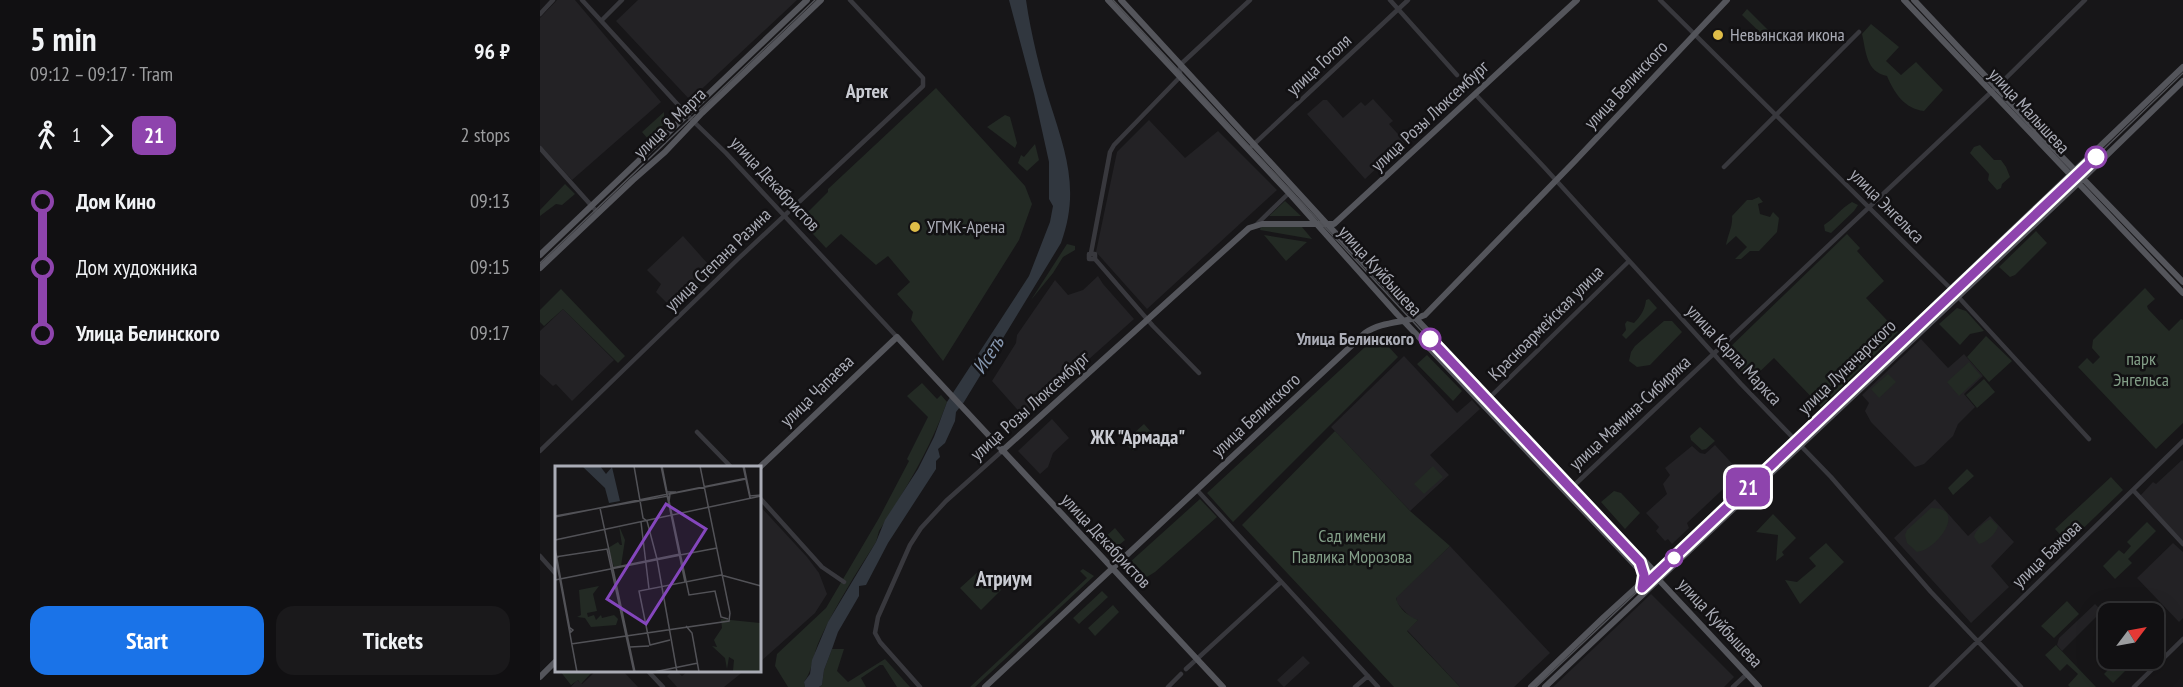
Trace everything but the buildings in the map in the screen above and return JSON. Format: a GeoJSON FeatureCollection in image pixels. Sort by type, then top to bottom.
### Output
{"type":"FeatureCollection","features":[{"type":"Feature","properties":{"kind":"main road","name":"улица 8 Марта"},"geometry":{"type":"LineString","coordinates":[[540,255],[807,0]]}},
{"type":"Feature","properties":{"kind":"main road","name":"улица 8 Марта"},"geometry":{"type":"LineString","coordinates":[[540,268],[665,152],[821,0]]}},
{"type":"Feature","properties":{"kind":"main road","name":"улица Куйбышева"},"geometry":{"type":"LineString","coordinates":[[1108,0],[1331,239],[1404,322],[1647,579],[1659,580]]}},
{"type":"Feature","properties":{"kind":"main road","name":"улица Куйбышева"},"geometry":{"type":"LineString","coordinates":[[1120,0],[1655,572],[1659,580],[1759,687]]}},
{"type":"Feature","properties":{"kind":"main road","name":"улица Розы Люксембург"},"geometry":{"type":"LineString","coordinates":[[1331,226],[1577,0]]}},
{"type":"Feature","properties":{"kind":"main road","name":"улица Белинского"},"geometry":{"type":"LineString","coordinates":[[985,687],[1365,333],[1377,326],[1404,322],[1425,315],[1727,0]]}},
{"type":"Feature","properties":{"kind":"main road","name":"улица Малышева"},"geometry":{"type":"LineString","coordinates":[[1904,0],[1994,90],[2183,293]]}},
{"type":"Feature","properties":{"kind":"main road","name":"улица Малышева"},"geometry":{"type":"LineString","coordinates":[[1914,0],[1994,90]]}},
{"type":"Feature","properties":{"kind":"main road","name":"улица Луначарского"},"geometry":{"type":"LineString","coordinates":[[1531,687],[1655,572],[2183,67]]}},
{"type":"Feature","properties":{"kind":"main road","name":"улица Луначарского"},"geometry":{"type":"LineString","coordinates":[[1545,687],[2183,81]]}},
{"type":"Feature","properties":{"kind":"main road","name":"улица Малышева"},"geometry":{"type":"LineString","coordinates":[[2080,181],[2183,282]]}},
{"type":"Feature","properties":{"kind":"main road"},"geometry":{"type":"LineString","coordinates":[[1255,226],[1284,223],[1331,226],[1331,239]]}},
{"type":"Feature","properties":{"kind":"main road","name":"улица Розы Люксембург"},"geometry":{"type":"LineString","coordinates":[[1002,451],[1249,228],[1255,226]]}},
{"type":"Feature","properties":{"kind":"main road","name":"улица Декабристов"},"geometry":{"type":"LineString","coordinates":[[897,337],[1223,687]]}},
{"type":"Feature","properties":{"kind":"main road","name":"улица Чапаева"},"geometry":{"type":"LineString","coordinates":[[760,467],[897,337]]}},
{"type":"Feature","properties":{"kind":"main road"},"geometry":{"type":"LineString","coordinates":[[540,677],[555,662]]}},
{"type":"Feature","properties":{"kind":"street"},"geometry":{"type":"LineString","coordinates":[[540,14],[553,0]]}},
{"type":"Feature","properties":{"kind":"street","name":"улица Декабристов"},"geometry":{"type":"LineString","coordinates":[[582,0],[694,123],[726,153],[897,337]]}},
{"type":"Feature","properties":{"kind":"street"},"geometry":{"type":"LineString","coordinates":[[602,20],[622,0]]}},
{"type":"Feature","properties":{"kind":"street","name":"улица Степана Разина"},"geometry":{"type":"LineString","coordinates":[[540,451],[784,215],[923,86],[923,78],[850,0]]}},
{"type":"Feature","properties":{"kind":"street"},"geometry":{"type":"LineString","coordinates":[[1199,373],[1148,320],[1095,259],[1095,254],[1091,253],[1110,152],[1114,145],[1180,77],[1180,64],[1250,0]]}},
{"type":"Feature","properties":{"kind":"street"},"geometry":{"type":"LineString","coordinates":[[1390,0],[1458,75]]}},
{"type":"Feature","properties":{"kind":"street","name":"улица Гоголя"},"geometry":{"type":"LineString","coordinates":[[1248,150],[1408,0]]}},
{"type":"Feature","properties":{"kind":"street","name":"улица Энгельса"},"geometry":{"type":"LineString","coordinates":[[1660,0],[1951,289],[2089,439]]}},
{"type":"Feature","properties":{"kind":"street","name":"улица Мамина-Сибиряка"},"geometry":{"type":"LineString","coordinates":[[1566,492],[1994,90],[2085,0]]}},
{"type":"Feature","properties":{"kind":"street"},"geometry":{"type":"LineString","coordinates":[[1724,167],[1859,32]]}},
{"type":"Feature","properties":{"kind":"street","name":"улица Карла Маркса"},"geometry":{"type":"LineString","coordinates":[[1475,94],[1713,354],[1800,445],[1977,642],[2021,687]]}},
{"type":"Feature","properties":{"kind":"street"},"geometry":{"type":"LineString","coordinates":[[540,147],[598,213]]}},
{"type":"Feature","properties":{"kind":"street","name":"улица Розы Люксембург"},"geometry":{"type":"LineString","coordinates":[[1255,226],[1289,194]]}},
{"type":"Feature","properties":{"kind":"street","name":"Красноармейская улица"},"geometry":{"type":"LineString","coordinates":[[1483,404],[1629,261]]}},
{"type":"Feature","properties":{"kind":"street"},"geometry":{"type":"LineString","coordinates":[[697,432],[730,466]]}},
{"type":"Feature","properties":{"kind":"street","name":"улица Бажова"},"geometry":{"type":"LineString","coordinates":[[1931,687],[2183,441]]}},
{"type":"Feature","properties":{"kind":"street","name":"улица Розы Люксембург"},"geometry":{"type":"LineString","coordinates":[[920,687],[880,642],[875,633],[875,625],[910,545],[921,528],[946,501],[1002,451]]}},
{"type":"Feature","properties":{"kind":"street"},"geometry":{"type":"LineString","coordinates":[[1197,490],[1378,687]]}},
{"type":"Feature","properties":{"kind":"street"},"geometry":{"type":"LineString","coordinates":[[2133,490],[2183,544]]}},
{"type":"Feature","properties":{"kind":"street"},"geometry":{"type":"LineString","coordinates":[[760,498],[822,567],[844,582]]}},
{"type":"Feature","properties":{"kind":"street"},"geometry":{"type":"LineString","coordinates":[[540,556],[555,573]]}},
{"type":"Feature","properties":{"kind":"street"},"geometry":{"type":"LineString","coordinates":[[1186,669],[1281,582]]}},
{"type":"Feature","properties":{"kind":"street"},"geometry":{"type":"LineString","coordinates":[[2134,687],[2183,639]]}},
{"type":"Feature","properties":{"kind":"street"},"geometry":{"type":"LineString","coordinates":[[649,672],[663,687]]}},
{"type":"Feature","properties":{"kind":"street"},"geometry":{"type":"LineString","coordinates":[[1168,687],[1181,674]]}},
{"type":"Feature","properties":{"kind":"street"},"geometry":{"type":"LineString","coordinates":[[1733,687],[1747,674]]}},
{"type":"Feature","properties":{"kind":"street"},"geometry":{"type":"LineString","coordinates":[[1355,687],[1368,676]]}},
{"type":"Feature","properties":{"kind":"shaded area"},"geometry":{"type":"Polygon","coordinates":[[[557,0],[575,0],[661,102],[572,180],[540,145],[540,18],[557,0]]]}},
{"type":"Feature","properties":{"kind":"shaded area"},"geometry":{"type":"Polygon","coordinates":[[[638,0],[797,0],[690,100],[616,21],[638,0]]]}},
{"type":"Feature","properties":{"kind":"shaded area"},"geometry":{"type":"Polygon","coordinates":[[[1373,99],[1393,121],[1389,124],[1405,142],[1365,179],[1307,114],[1323,100],[1327,100],[1343,118],[1361,102],[1365,106],[1373,99]]]}},
{"type":"Feature","properties":{"kind":"shaded area"},"geometry":{"type":"Polygon","coordinates":[[[1149,120],[1185,158],[1218,131],[1277,190],[1147,309],[1096,252],[1117,152],[1149,120]]]}},
{"type":"Feature","properties":{"kind":"shaded area"},"geometry":{"type":"Polygon","coordinates":[[[683,236],[708,264],[712,260],[718,267],[674,310],[656,292],[661,284],[647,270],[683,236]]]}},
{"type":"Feature","properties":{"kind":"shaded area"},"geometry":{"type":"Polygon","coordinates":[[[1098,276],[1134,319],[1024,417],[992,381],[1016,343],[1017,335],[1055,280],[1068,295],[1083,290],[1098,276]]]}},
{"type":"Feature","properties":{"kind":"shaded area"},"geometry":{"type":"Polygon","coordinates":[[[563,309],[614,360],[572,401],[556,384],[553,386],[540,374],[540,331],[563,309]]]}},
{"type":"Feature","properties":{"kind":"shaded area"},"geometry":{"type":"Polygon","coordinates":[[[1921,339],[1948,368],[1964,354],[1983,376],[1964,394],[1975,407],[1958,424],[1953,436],[1924,464],[1915,467],[1871,422],[1865,411],[1869,403],[1862,395],[1921,339]]]}},
{"type":"Feature","properties":{"kind":"shaded area"},"geometry":{"type":"Polygon","coordinates":[[[1404,356],[1457,413],[1472,400],[1480,409],[1430,455],[1449,475],[1410,511],[1331,427],[1404,356]]]}},
{"type":"Feature","properties":{"kind":"shaded area"},"geometry":{"type":"Polygon","coordinates":[[[1052,419],[1069,438],[1053,453],[1048,467],[1040,474],[1018,451],[1052,419]]]}},
{"type":"Feature","properties":{"kind":"shaded area"},"geometry":{"type":"Polygon","coordinates":[[[1715,445],[1739,471],[1738,475],[1687,523],[1689,528],[1672,544],[1668,539],[1665,541],[1656,531],[1659,527],[1646,513],[1667,494],[1663,484],[1670,475],[1665,468],[1692,446],[1705,454],[1715,445]]]}},
{"type":"Feature","properties":{"kind":"shaded area"},"geometry":{"type":"Polygon","coordinates":[[[2182,460],[2183,541],[2140,496],[2153,482],[2156,484],[2182,460]]]}},
{"type":"Feature","properties":{"kind":"shaded area"},"geometry":{"type":"Polygon","coordinates":[[[1935,499],[1968,536],[1990,516],[2014,542],[1991,566],[2009,587],[1971,623],[1894,538],[1935,499]]]}},
{"type":"Feature","properties":{"kind":"shaded area"},"geometry":{"type":"Polygon","coordinates":[[[760,506],[819,573],[827,594],[815,613],[760,662],[760,506]]]}},
{"type":"Feature","properties":{"kind":"shaded area"},"geometry":{"type":"Polygon","coordinates":[[[2173,543],[2183,552],[2183,618],[2179,622],[2164,606],[2164,603],[2161,603],[2137,578],[2173,543]]]}},
{"type":"Feature","properties":{"kind":"shaded area"},"geometry":{"type":"Polygon","coordinates":[[[1450,546],[1550,653],[1514,687],[1460,687],[1407,630],[1418,620],[1411,618],[1397,603],[1396,597],[1450,546]]]}},
{"type":"Feature","properties":{"kind":"shaded area"},"geometry":{"type":"Polygon","coordinates":[[[1651,594],[1734,677],[1724,687],[1553,687],[1651,594]]]}},
{"type":"Feature","properties":{"kind":"shaded area"},"geometry":{"type":"Polygon","coordinates":[[[2095,604],[2098,607],[2098,615],[2062,651],[2057,645],[2059,638],[2095,604]]]}},
{"type":"Feature","properties":{"kind":"shaded area"},"geometry":{"type":"Polygon","coordinates":[[[1303,656],[1310,663],[1284,687],[1277,680],[1303,656]]]}},
{"type":"Feature","properties":{"kind":"shaded area"},"geometry":{"type":"Polygon","coordinates":[[[595,672],[624,672],[638,687],[571,687],[577,680],[582,684],[595,672]]]}},
{"type":"Feature","properties":{"kind":"shaded area"},"geometry":{"type":"Polygon","coordinates":[[[672,672],[677,672],[682,676],[687,672],[743,672],[724,687],[677,687],[667,676],[672,672]]]}},
{"type":"Feature","properties":{"kind":"green space"},"geometry":{"type":"Polygon","coordinates":[[[1747,9],[1773,35],[1769,41],[1742,15],[1747,9]]]}},
{"type":"Feature","properties":{"kind":"green space"},"geometry":{"type":"Polygon","coordinates":[[[1871,24],[1899,47],[1886,61],[1901,75],[1916,62],[1943,90],[1924,111],[1906,104],[1897,94],[1887,76],[1880,74],[1871,65],[1862,34],[1871,24]]]}},
{"type":"Feature","properties":{"kind":"green space","name":"УГМК-Арена"},"geometry":{"type":"Polygon","coordinates":[[[936,88],[1025,186],[1032,204],[1019,240],[943,361],[911,320],[913,312],[897,294],[910,282],[888,256],[876,265],[841,234],[826,248],[800,220],[828,192],[828,189],[936,88]]]}},
{"type":"Feature","properties":{"kind":"green space"},"geometry":{"type":"Polygon","coordinates":[[[664,112],[664,124],[648,139],[642,132],[664,112]]]}},
{"type":"Feature","properties":{"kind":"green space"},"geometry":{"type":"Polygon","coordinates":[[[1005,115],[1010,117],[1017,143],[1015,148],[987,127],[1005,115]]]}},
{"type":"Feature","properties":{"kind":"green space"},"geometry":{"type":"Polygon","coordinates":[[[1035,144],[1039,160],[1027,171],[1018,163],[1021,155],[1024,157],[1035,144]]]}},
{"type":"Feature","properties":{"kind":"green space"},"geometry":{"type":"Polygon","coordinates":[[[1980,145],[1994,160],[2001,160],[2010,177],[1997,190],[1988,180],[1989,174],[1970,153],[1974,147],[1980,145]]]}},
{"type":"Feature","properties":{"kind":"green space"},"geometry":{"type":"Polygon","coordinates":[[[565,184],[575,194],[562,205],[556,204],[540,216],[540,210],[565,184]]]}},
{"type":"Feature","properties":{"kind":"green space"},"geometry":{"type":"Polygon","coordinates":[[[1759,197],[1763,202],[1758,204],[1760,214],[1770,217],[1773,212],[1779,218],[1777,232],[1759,251],[1750,251],[1741,259],[1735,259],[1747,247],[1736,236],[1726,245],[1732,216],[1747,200],[1759,197]]]}},
{"type":"Feature","properties":{"kind":"green space"},"geometry":{"type":"Polygon","coordinates":[[[1285,201],[1301,216],[1269,216],[1285,201]]]}},
{"type":"Feature","properties":{"kind":"green space"},"geometry":{"type":"Polygon","coordinates":[[[1852,202],[1858,205],[1854,211],[1831,233],[1825,231],[1824,225],[1852,202]]]}},
{"type":"Feature","properties":{"kind":"green space"},"geometry":{"type":"Polygon","coordinates":[[[1261,227],[1302,227],[1312,239],[1260,230],[1261,227]]]}},
{"type":"Feature","properties":{"kind":"green space"},"geometry":{"type":"Polygon","coordinates":[[[2036,231],[2047,243],[2015,275],[2010,277],[1999,267],[2036,231]]]}},
{"type":"Feature","properties":{"kind":"green space"},"geometry":{"type":"Polygon","coordinates":[[[1847,234],[1860,248],[1857,251],[1884,281],[1866,298],[1898,332],[1821,407],[1774,358],[1753,378],[1746,370],[1742,373],[1724,353],[1847,234]]]}},
{"type":"Feature","properties":{"kind":"green space"},"geometry":{"type":"Polygon","coordinates":[[[1264,235],[1307,242],[1286,261],[1264,235]]]}},
{"type":"Feature","properties":{"kind":"green space"},"geometry":{"type":"Polygon","coordinates":[[[1067,244],[1075,246],[1075,250],[1063,257],[1031,300],[1067,244]]]}},
{"type":"Feature","properties":{"kind":"green space","name":"парк Энгельса"},"geometry":{"type":"Polygon","coordinates":[[[2145,288],[2155,299],[2147,306],[2148,309],[2169,331],[2181,319],[2183,320],[2183,423],[2156,449],[2078,367],[2087,358],[2093,364],[2100,357],[2092,348],[2093,340],[2145,288]]]}},
{"type":"Feature","properties":{"kind":"green space"},"geometry":{"type":"Polygon","coordinates":[[[561,289],[625,356],[618,363],[563,309],[544,326],[540,322],[540,310],[561,289]]]}},
{"type":"Feature","properties":{"kind":"green space"},"geometry":{"type":"Polygon","coordinates":[[[1649,299],[1657,308],[1626,339],[1622,335],[1626,330],[1625,324],[1627,321],[1634,323],[1639,318],[1646,300],[1649,299]]]}},
{"type":"Feature","properties":{"kind":"green space"},"geometry":{"type":"Polygon","coordinates":[[[1957,308],[1966,311],[1984,331],[1970,334],[1960,345],[1939,324],[1957,308]]]}},
{"type":"Feature","properties":{"kind":"green space"},"geometry":{"type":"Polygon","coordinates":[[[1664,321],[1672,321],[1682,332],[1650,365],[1637,367],[1629,361],[1631,352],[1664,321]]]}},
{"type":"Feature","properties":{"kind":"green space"},"geometry":{"type":"Polygon","coordinates":[[[1378,335],[1398,357],[1233,522],[1207,493],[1378,335]]]}},
{"type":"Feature","properties":{"kind":"green space"},"geometry":{"type":"Polygon","coordinates":[[[1986,336],[2012,361],[1989,382],[1967,357],[1986,336]]]}},
{"type":"Feature","properties":{"kind":"green space"},"geometry":{"type":"Polygon","coordinates":[[[1427,355],[1462,391],[1453,401],[1417,364],[1427,355]]]}},
{"type":"Feature","properties":{"kind":"green space"},"geometry":{"type":"Polygon","coordinates":[[[1969,362],[1981,376],[1959,396],[1947,382],[1969,362]]]}},
{"type":"Feature","properties":{"kind":"green space"},"geometry":{"type":"Polygon","coordinates":[[[1888,374],[1896,382],[1879,398],[1871,389],[1888,374]]]}},
{"type":"Feature","properties":{"kind":"green space"},"geometry":{"type":"Polygon","coordinates":[[[1984,379],[1995,392],[1977,408],[1966,395],[1984,379]]]}},
{"type":"Feature","properties":{"kind":"green space"},"geometry":{"type":"Polygon","coordinates":[[[922,383],[937,399],[941,395],[947,402],[933,436],[908,484],[879,531],[876,542],[826,626],[804,682],[805,687],[788,687],[775,666],[777,654],[826,608],[879,518],[909,461],[907,459],[928,417],[907,396],[922,383]]]}},
{"type":"Feature","properties":{"kind":"green space"},"geometry":{"type":"Polygon","coordinates":[[[1144,424],[1152,433],[1133,451],[1124,442],[1144,424]]]}},
{"type":"Feature","properties":{"kind":"green space"},"geometry":{"type":"Polygon","coordinates":[[[1700,427],[1715,441],[1702,450],[1691,440],[1690,436],[1700,427]]]}},
{"type":"Feature","properties":{"kind":"green space","name":"Сад имени Павлика Морозова"},"geometry":{"type":"Polygon","coordinates":[[[1335,431],[1410,511],[1450,546],[1396,598],[1404,612],[1418,620],[1407,631],[1460,687],[1394,687],[1242,525],[1335,431]]]}},
{"type":"Feature","properties":{"kind":"green space"},"geometry":{"type":"Polygon","coordinates":[[[1433,466],[1443,477],[1424,494],[1414,484],[1433,466]]]}},
{"type":"Feature","properties":{"kind":"green space"},"geometry":{"type":"Polygon","coordinates":[[[1967,469],[1974,476],[1953,495],[1948,488],[1967,469]]]}},
{"type":"Feature","properties":{"kind":"green space"},"geometry":{"type":"Polygon","coordinates":[[[2111,477],[2123,490],[2068,543],[2055,529],[2111,477]]]}},
{"type":"Feature","properties":{"kind":"green space"},"geometry":{"type":"Polygon","coordinates":[[[1614,491],[1621,493],[1640,513],[1625,529],[1601,502],[1614,491]]]}},
{"type":"Feature","properties":{"kind":"green space"},"geometry":{"type":"Polygon","coordinates":[[[1200,499],[1217,517],[1155,572],[1142,580],[1129,563],[1200,499]]]}},
{"type":"Feature","properties":{"kind":"green space"},"geometry":{"type":"Polygon","coordinates":[[[1931,508],[1948,514],[1948,521],[1933,545],[1917,552],[1907,543],[1905,535],[1907,530],[1931,508]]]}},
{"type":"Feature","properties":{"kind":"green space"},"geometry":{"type":"Polygon","coordinates":[[[1773,514],[1796,538],[1782,552],[1784,555],[1776,561],[1778,535],[1756,532],[1773,514]]]}},
{"type":"Feature","properties":{"kind":"green space"},"geometry":{"type":"Polygon","coordinates":[[[1991,519],[1998,526],[1997,529],[1991,537],[1979,544],[1974,537],[1975,534],[1991,519]]]}},
{"type":"Feature","properties":{"kind":"green space"},"geometry":{"type":"Polygon","coordinates":[[[2147,522],[2156,531],[2128,559],[2132,563],[2115,579],[2103,566],[2119,550],[2124,554],[2131,546],[2127,542],[2147,522]]]}},
{"type":"Feature","properties":{"kind":"green space"},"geometry":{"type":"Polygon","coordinates":[[[1115,528],[1125,540],[1113,550],[1103,539],[1115,528]]]}},
{"type":"Feature","properties":{"kind":"green space"},"geometry":{"type":"Polygon","coordinates":[[[1826,543],[1844,562],[1800,604],[1785,580],[1797,582],[1816,566],[1809,558],[1826,543]]]}},
{"type":"Feature","properties":{"kind":"green space"},"geometry":{"type":"Polygon","coordinates":[[[981,569],[1001,590],[981,610],[960,588],[981,569]]]}},
{"type":"Feature","properties":{"kind":"green space"},"geometry":{"type":"Polygon","coordinates":[[[1083,569],[1094,576],[975,687],[970,687],[1087,578],[1080,571],[1083,569]]]}},
{"type":"Feature","properties":{"kind":"green space"},"geometry":{"type":"Polygon","coordinates":[[[1102,591],[1108,597],[1079,624],[1073,618],[1102,591]]]}},
{"type":"Feature","properties":{"kind":"green space"},"geometry":{"type":"Polygon","coordinates":[[[2067,601],[2079,614],[2054,638],[2041,626],[2067,601]]]}},
{"type":"Feature","properties":{"kind":"green space"},"geometry":{"type":"Polygon","coordinates":[[[1113,605],[1119,612],[1095,636],[1088,628],[1113,605]]]}},
{"type":"Feature","properties":{"kind":"green space"},"geometry":{"type":"Polygon","coordinates":[[[2056,645],[2096,687],[2070,687],[2068,685],[2078,674],[2067,664],[2060,671],[2045,655],[2056,645]]]}},
{"type":"Feature","properties":{"kind":"green space"},"geometry":{"type":"Polygon","coordinates":[[[832,649],[844,649],[837,671],[848,682],[885,659],[910,687],[897,687],[883,665],[880,665],[861,678],[866,687],[819,687],[822,685],[824,670],[832,649]]]}},
{"type":"Feature","properties":{"kind":"green space"},"geometry":{"type":"Polygon","coordinates":[[[2109,669],[2127,669],[2113,683],[2104,674],[2109,669]]]}},
{"type":"Feature","properties":{"kind":"green space"},"geometry":{"type":"Polygon","coordinates":[[[561,672],[592,672],[581,684],[578,680],[571,685],[561,672]]]}},
{"type":"Feature","properties":{"kind":"water","name":"Исеть"},"geometry":{"type":"Polygon","coordinates":[[[1009,0],[1026,0],[1039,65],[1069,172],[1070,206],[1067,224],[1061,243],[956,412],[955,421],[945,443],[938,449],[940,457],[936,461],[936,469],[888,543],[866,585],[859,586],[859,596],[838,632],[824,670],[822,685],[805,687],[804,682],[810,674],[812,660],[828,622],[876,542],[885,520],[918,469],[934,437],[947,402],[1029,276],[1050,222],[1053,206],[1049,199],[1049,162],[1009,0]]]}},
{"type":"Feature","properties":{"kind":"tram line"},"geometry":{"type":"LineString","coordinates":[[540,263],[815,0]]}},
{"type":"Feature","properties":{"kind":"tram line"},"geometry":{"type":"LineString","coordinates":[[1113,0],[1638,563],[1650,569],[1665,568]]}},
{"type":"Feature","properties":{"kind":"tram line"},"geometry":{"type":"LineString","coordinates":[[1536,687],[1944,303],[2183,73]]}},
{"type":"Feature","properties":{"kind":"tram line","name":"21"},"geometry":{"type":"LineString","coordinates":[[1430,339],[1640,562],[1644,572],[1642,588],[2096,157]]}},
{"type":"Feature","properties":{"kind":"place","name":"Невьянская икона"},"geometry":{"type":"Point","coordinates":[1718,35]}},
{"type":"Feature","properties":{"kind":"place","name":"УГМК-Арена"},"geometry":{"type":"Point","coordinates":[915,227]}},
{"type":"Feature","properties":{"kind":"place","name":"Улица Белинского"},"geometry":{"type":"Point","coordinates":[1430,339]}},
{"type":"Feature","properties":{"kind":"district","name":"Артек"},"geometry":{"type":"Point","coordinates":[867,91]}},
{"type":"Feature","properties":{"kind":"district","name":"ЖК \"Армада\""},"geometry":{"type":"Point","coordinates":[1138,437]}},
{"type":"Feature","properties":{"kind":"district","name":"Атриум"},"geometry":{"type":"Point","coordinates":[1004,579]}}]}
